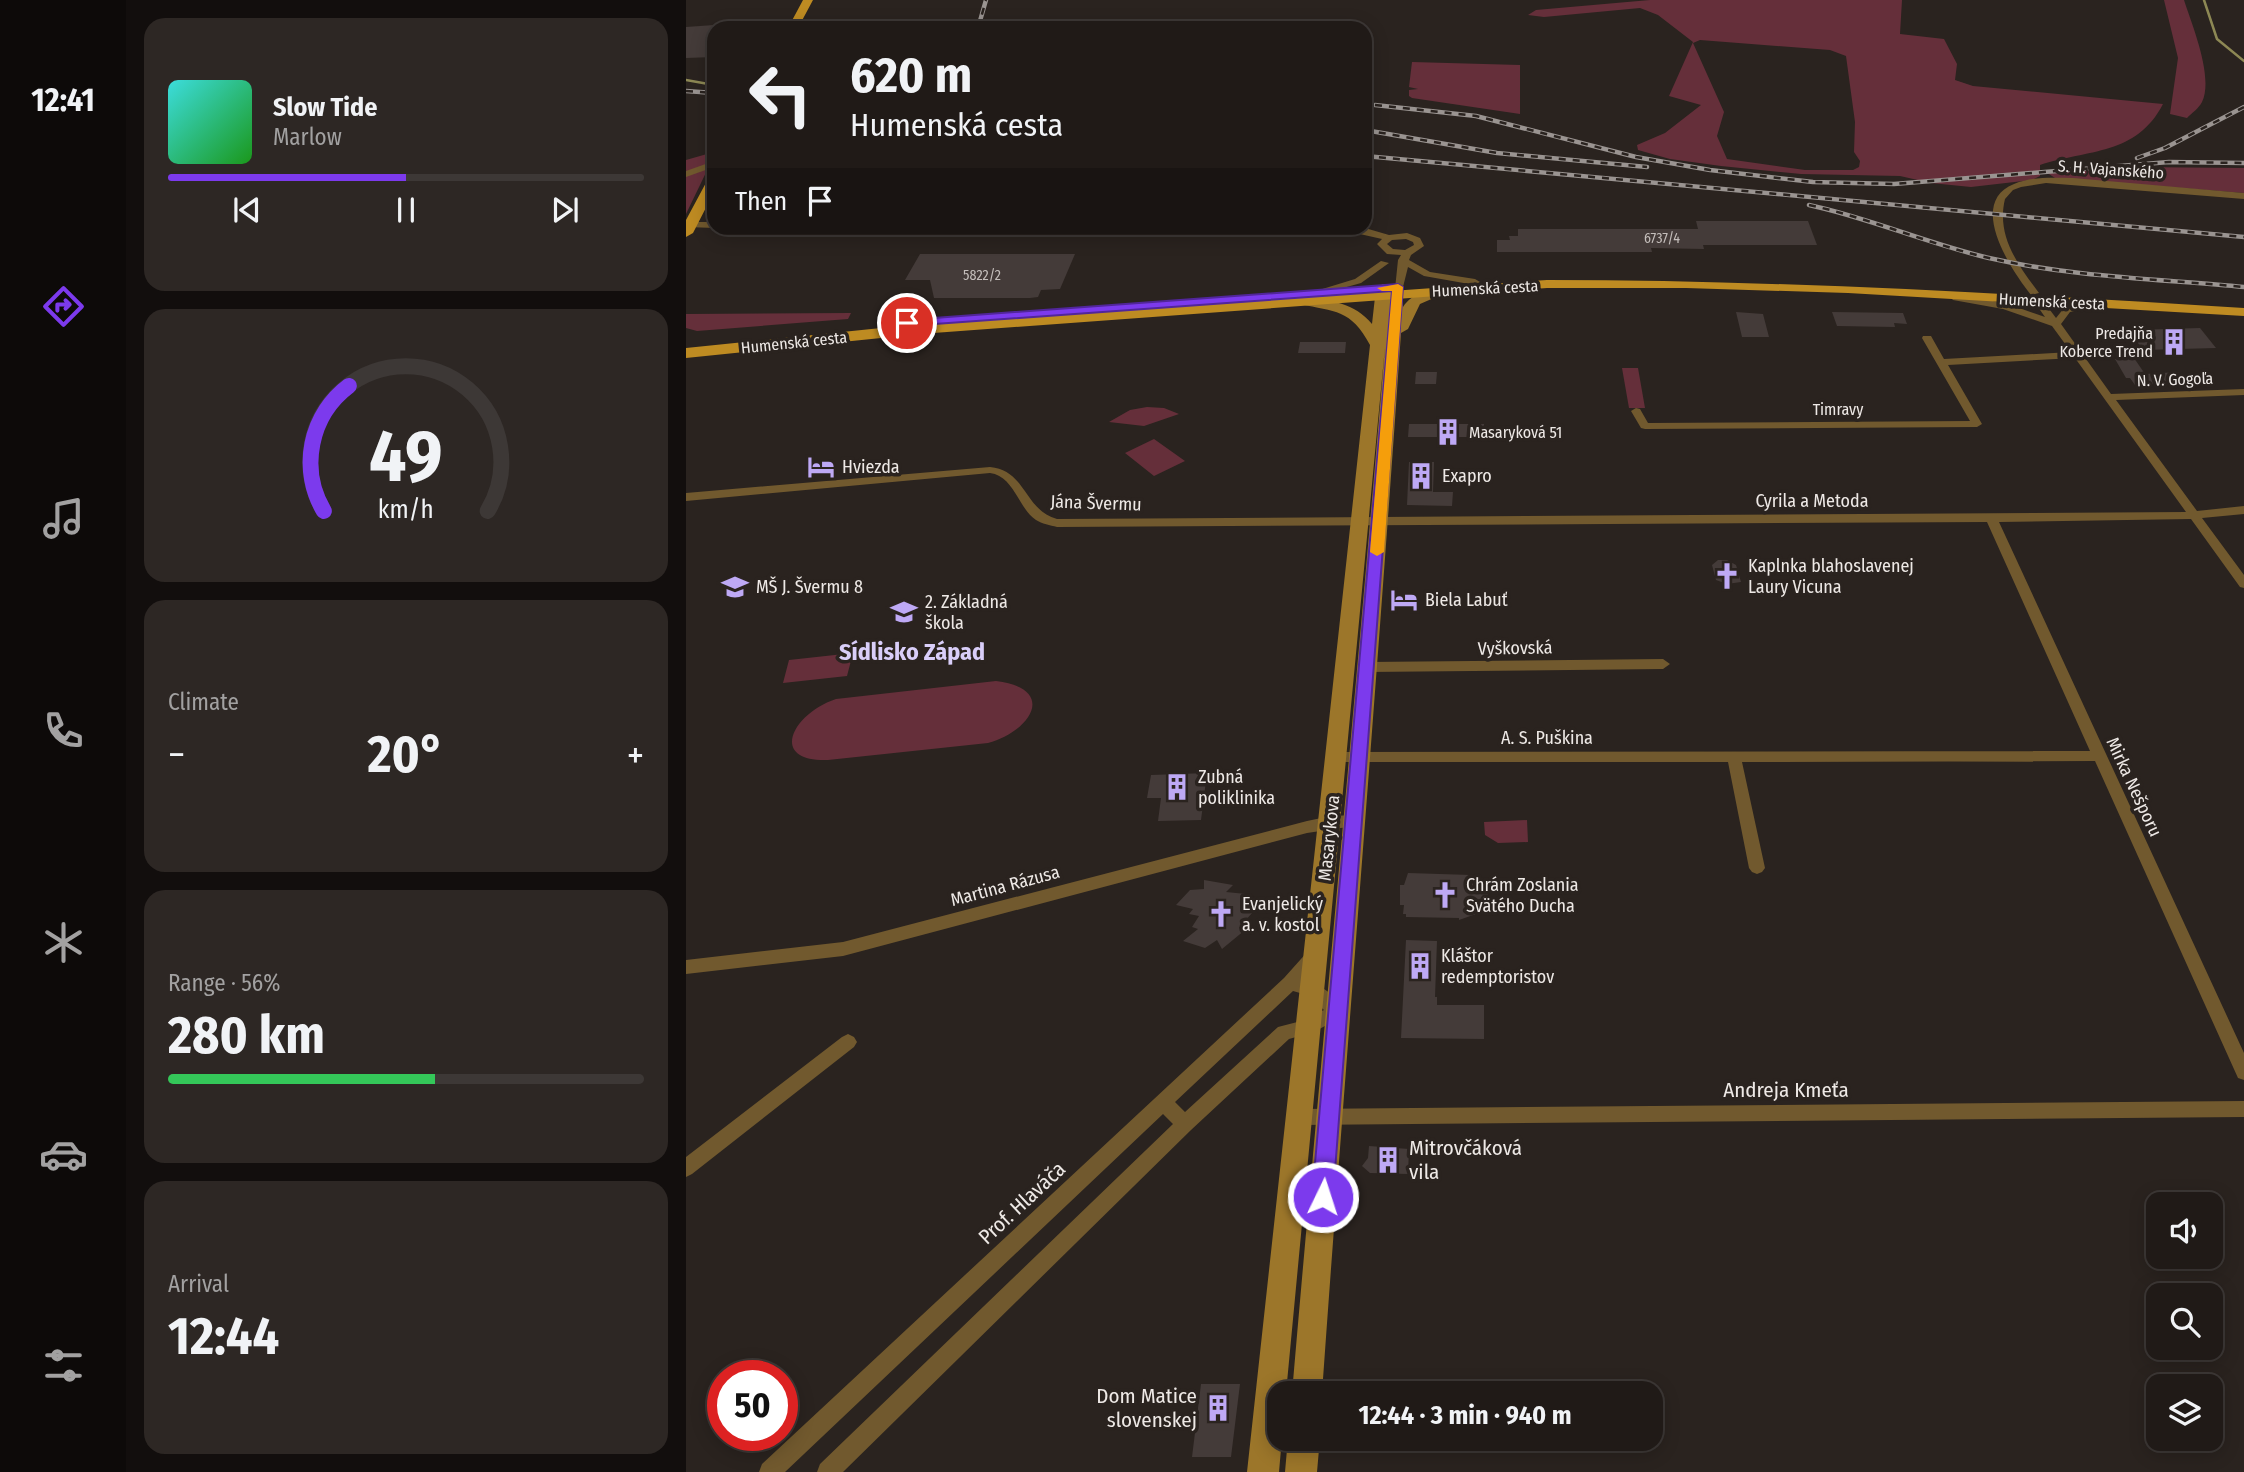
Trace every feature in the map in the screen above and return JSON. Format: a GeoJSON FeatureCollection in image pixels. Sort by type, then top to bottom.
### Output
{"type":"FeatureCollection","features":[{"type":"Feature","properties":{"kind":"main road"},"geometry":{"type":"LineString","coordinates":[[796,21],[807,0]]}},
{"type":"Feature","properties":{"kind":"main road"},"geometry":{"type":"LineString","coordinates":[[688,229],[707,193]]}},
{"type":"Feature","properties":{"kind":"main road"},"geometry":{"type":"LineString","coordinates":[[1642,276],[1653,271],[1688,270],[1717,273],[1728,278]]}},
{"type":"Feature","properties":{"kind":"main road","name":"Humenská cesta"},"geometry":{"type":"LineString","coordinates":[[686,352],[896,331],[1475,282],[1588,275],[1728,278],[2244,312]]}},
{"type":"Feature","properties":{"kind":"main road","name":"Humenská cesta"},"geometry":{"type":"LineString","coordinates":[[1390,291],[1547,284],[1686,284],[2244,305]]}},
{"type":"Feature","properties":{"kind":"main road"},"geometry":{"type":"LineString","coordinates":[[1308,298],[1354,313],[1386,344],[1409,307],[1420,298],[1445,290]]}},
{"type":"Feature","properties":{"kind":"main road","name":"Masarykova"},"geometry":{"type":"LineString","coordinates":[[1264,1472],[1308,1027],[1301,986],[1316,954],[1343,821],[1360,758],[1371,622],[1370,520],[1390,291]]}},
{"type":"Feature","properties":{"kind":"main road","name":"Humenská cesta"},"geometry":{"type":"LineString","coordinates":[[686,341],[1308,298]]}},
{"type":"Feature","properties":{"kind":"main road","name":"Masarykova"},"geometry":{"type":"LineString","coordinates":[[1308,1381],[1336,1011],[1343,821],[1337,757],[1350,622],[1370,520]]}},
{"type":"Feature","properties":{"kind":"main road"},"geometry":{"type":"LineString","coordinates":[[1301,1472],[1303,1451]]}},
{"type":"Feature","properties":{"kind":"street"},"geometry":{"type":"LineString","coordinates":[[686,164],[707,156]]}},
{"type":"Feature","properties":{"kind":"street"},"geometry":{"type":"LineString","coordinates":[[686,174],[707,166]]}},
{"type":"Feature","properties":{"kind":"street","name":"S. H. Vajanského"},"geometry":{"type":"LineString","coordinates":[[2244,196],[2046,180],[2011,189],[1999,202],[1998,234],[2011,263],[2244,584]]}},
{"type":"Feature","properties":{"kind":"street"},"geometry":{"type":"LineString","coordinates":[[688,229],[707,226]]}},
{"type":"Feature","properties":{"kind":"street"},"geometry":{"type":"LineString","coordinates":[[1372,233],[1390,238],[1403,236],[1417,240],[1418,248],[1405,257],[1390,291]]}},
{"type":"Feature","properties":{"kind":"street"},"geometry":{"type":"LineString","coordinates":[[1390,238],[1382,244],[1387,251],[1405,257],[1427,274],[1475,282]]}},
{"type":"Feature","properties":{"kind":"street"},"geometry":{"type":"LineString","coordinates":[[1387,251],[1384,263],[1390,291]]}},
{"type":"Feature","properties":{"kind":"street"},"geometry":{"type":"LineString","coordinates":[[1308,298],[1358,281],[1384,263]]}},
{"type":"Feature","properties":{"kind":"street"},"geometry":{"type":"LineString","coordinates":[[1928,294],[2005,306],[2056,324],[2067,310],[2079,306],[2114,304]]}},
{"type":"Feature","properties":{"kind":"street","name":"Timravy"},"geometry":{"type":"LineString","coordinates":[[1636,411],[1645,426],[1977,424],[1927,338]]}},
{"type":"Feature","properties":{"kind":"street"},"geometry":{"type":"LineString","coordinates":[[1941,362],[2077,355]]}},
{"type":"Feature","properties":{"kind":"street","name":"N. V. Gogoľa"},"geometry":{"type":"LineString","coordinates":[[2108,397],[2244,392]]}},
{"type":"Feature","properties":{"kind":"street","name":"Jána Švermu"},"geometry":{"type":"LineString","coordinates":[[686,497],[990,470],[1000,471],[1008,476],[1042,519],[1057,523],[1370,520]]}},
{"type":"Feature","properties":{"kind":"street","name":"Cyrila a Metoda"},"geometry":{"type":"LineString","coordinates":[[1370,520],[1991,517],[2193,514],[2244,510]]}},
{"type":"Feature","properties":{"kind":"street","name":"Mirka Nešporu"},"geometry":{"type":"LineString","coordinates":[[1991,517],[2244,1072]]}},
{"type":"Feature","properties":{"kind":"street"},"geometry":{"type":"LineString","coordinates":[[1350,622],[1371,622]]}},
{"type":"Feature","properties":{"kind":"street","name":"Vyškovská"},"geometry":{"type":"LineString","coordinates":[[1367,667],[1663,664]]}},
{"type":"Feature","properties":{"kind":"street","name":"A. S. Puškina"},"geometry":{"type":"LineString","coordinates":[[1337,757],[2099,756]]}},
{"type":"Feature","properties":{"kind":"street"},"geometry":{"type":"LineString","coordinates":[[1734,757],[1757,868]]}},
{"type":"Feature","properties":{"kind":"street","name":"Martina Rázusa"},"geometry":{"type":"LineString","coordinates":[[686,967],[843,949],[1343,821]]}},
{"type":"Feature","properties":{"kind":"street"},"geometry":{"type":"LineString","coordinates":[[828,1472],[1185,1124],[1284,1032],[1308,1027],[1336,1011],[1301,986]]}},
{"type":"Feature","properties":{"kind":"street","name":"Prof. Hlaváča"},"geometry":{"type":"LineString","coordinates":[[770,1472],[1163,1102],[1301,986]]}},
{"type":"Feature","properties":{"kind":"street"},"geometry":{"type":"LineString","coordinates":[[686,1168],[848,1042]]}},
{"type":"Feature","properties":{"kind":"street"},"geometry":{"type":"LineString","coordinates":[[1163,1102],[1185,1124]]}},
{"type":"Feature","properties":{"kind":"street","name":"Andreja Kmeťa"},"geometry":{"type":"LineString","coordinates":[[1300,1117],[2244,1109]]}},
{"type":"Feature","properties":{"kind":"shaded area"},"geometry":{"type":"Polygon","coordinates":[[[1650,0],[1902,0],[1900,34],[1944,39],[1957,64],[1955,80],[1973,86],[2163,104],[2152,121],[2125,142],[2040,165],[2040,176],[2032,180],[1971,187],[1931,183],[1900,176],[1801,174],[1670,159],[1638,150],[1637,145],[1665,133],[1701,105],[1669,96],[1693,42],[1658,15],[1640,8],[1544,17],[1528,15],[1536,10],[1650,0]],[[1700,40],[1693,43],[1724,112],[1717,136],[1727,159],[1805,170],[1853,170],[1859,167],[1860,161],[1854,152],[1855,122],[1846,56],[1830,50],[1700,40]]]}},
{"type":"Feature","properties":{"kind":"shaded area"},"geometry":{"type":"Polygon","coordinates":[[[2164,0],[2184,0],[2204,65],[2205,91],[2202,102],[2187,118],[2170,114],[2178,58],[2164,0]]]}},
{"type":"Feature","properties":{"kind":"shaded area"},"geometry":{"type":"Polygon","coordinates":[[[1412,62],[1520,65],[1520,114],[1412,98],[1409,96],[1409,90],[1418,89],[1409,87],[1412,62]]]}},
{"type":"Feature","properties":{"kind":"shaded area"},"geometry":{"type":"Polygon","coordinates":[[[707,154],[707,170],[686,214],[686,160],[707,154]]]}},
{"type":"Feature","properties":{"kind":"shaded area"},"geometry":{"type":"Polygon","coordinates":[[[2131,167],[2244,168],[2244,193],[2055,178],[2046,172],[2131,167]]]}},
{"type":"Feature","properties":{"kind":"shaded area"},"geometry":{"type":"Polygon","coordinates":[[[851,313],[848,319],[697,331],[686,328],[686,314],[851,313]]]}},
{"type":"Feature","properties":{"kind":"shaded area"},"geometry":{"type":"Polygon","coordinates":[[[1622,368],[1638,368],[1645,408],[1629,408],[1622,368]]]}},
{"type":"Feature","properties":{"kind":"shaded area"},"geometry":{"type":"Polygon","coordinates":[[[1164,408],[1179,414],[1144,426],[1109,422],[1130,410],[1164,408]]]}},
{"type":"Feature","properties":{"kind":"shaded area"},"geometry":{"type":"Polygon","coordinates":[[[1154,439],[1185,461],[1154,476],[1125,453],[1154,439]]]}},
{"type":"Feature","properties":{"kind":"shaded area"},"geometry":{"type":"Polygon","coordinates":[[[853,653],[847,676],[783,683],[789,660],[853,653]]]}},
{"type":"Feature","properties":{"kind":"shaded area"},"geometry":{"type":"Polygon","coordinates":[[[996,681],[1015,685],[1027,692],[1032,701],[1031,710],[1026,720],[1016,729],[988,743],[828,760],[809,759],[797,753],[792,745],[798,725],[821,706],[836,699],[996,681]]]}},
{"type":"Feature","properties":{"kind":"shaded area"},"geometry":{"type":"Polygon","coordinates":[[[1527,820],[1528,842],[1498,843],[1485,835],[1484,822],[1527,820]]]}},
{"type":"Feature","properties":{"kind":"building"},"geometry":{"type":"Polygon","coordinates":[[[707,26],[707,57],[686,58],[686,27],[707,26]]]}},
{"type":"Feature","properties":{"kind":"building"},"geometry":{"type":"Polygon","coordinates":[[[1696,221],[1808,221],[1817,245],[1703,245],[1704,249],[1651,248],[1652,252],[1497,252],[1497,240],[1510,240],[1509,236],[1518,236],[1518,229],[1698,229],[1696,221]]]}},
{"type":"Feature","properties":{"kind":"building"},"geometry":{"type":"Polygon","coordinates":[[[920,254],[1075,254],[1060,289],[1041,290],[1038,297],[934,298],[930,280],[905,280],[920,254]]]}},
{"type":"Feature","properties":{"kind":"building"},"geometry":{"type":"Polygon","coordinates":[[[1736,312],[1763,314],[1769,337],[1742,337],[1736,312]]]}},
{"type":"Feature","properties":{"kind":"building"},"geometry":{"type":"Polygon","coordinates":[[[1832,312],[1903,313],[1907,324],[1894,323],[1895,327],[1837,326],[1832,312]]]}},
{"type":"Feature","properties":{"kind":"building","name":"Predajňa Koberce Trend"},"geometry":{"type":"Polygon","coordinates":[[[2200,328],[2216,348],[2143,350],[2133,336],[2138,336],[2133,330],[2200,328]]]}},
{"type":"Feature","properties":{"kind":"building"},"geometry":{"type":"Polygon","coordinates":[[[1300,342],[1346,342],[1345,353],[1298,353],[1300,342]]]}},
{"type":"Feature","properties":{"kind":"building"},"geometry":{"type":"Polygon","coordinates":[[[2134,358],[2145,374],[2178,372],[2186,383],[2135,385],[2130,378],[2126,378],[2115,359],[2134,358]]]}},
{"type":"Feature","properties":{"kind":"building"},"geometry":{"type":"Polygon","coordinates":[[[1416,372],[1437,372],[1436,384],[1415,384],[1416,372]]]}},
{"type":"Feature","properties":{"kind":"building","name":"Masaryková 51"},"geometry":{"type":"Polygon","coordinates":[[[1409,424],[1484,424],[1484,437],[1408,437],[1409,424]]]}},
{"type":"Feature","properties":{"kind":"building","name":"Exapro"},"geometry":{"type":"Polygon","coordinates":[[[1409,462],[1434,462],[1433,492],[1453,492],[1452,506],[1407,505],[1409,462]]]}},
{"type":"Feature","properties":{"kind":"building","name":"Kaplnka blahoslavenej Laury Vicuna"},"geometry":{"type":"Polygon","coordinates":[[[1718,560],[1727,560],[1736,565],[1741,582],[1727,584],[1716,580],[1712,565],[1718,560]]]}},
{"type":"Feature","properties":{"kind":"building","name":"Zubná poliklinika"},"geometry":{"type":"Polygon","coordinates":[[[1207,773],[1201,820],[1158,821],[1161,798],[1147,798],[1151,775],[1207,773]]]}},
{"type":"Feature","properties":{"kind":"building","name":"Chrám Zoslania Svätého Ducha"},"geometry":{"type":"Polygon","coordinates":[[[1408,873],[1471,875],[1478,884],[1486,888],[1489,898],[1478,906],[1476,914],[1459,920],[1406,917],[1406,914],[1403,914],[1404,905],[1400,905],[1400,885],[1404,885],[1408,873]]]}},
{"type":"Feature","properties":{"kind":"building","name":"Evanjelický a. v. kostol"},"geometry":{"type":"Polygon","coordinates":[[[1204,880],[1233,885],[1226,892],[1246,894],[1254,903],[1252,913],[1239,928],[1245,930],[1222,949],[1217,940],[1205,948],[1183,941],[1198,929],[1192,927],[1199,916],[1189,914],[1193,909],[1176,905],[1190,890],[1204,889],[1204,880]]]}},
{"type":"Feature","properties":{"kind":"building","name":"Kláštor redemptoristov"},"geometry":{"type":"Polygon","coordinates":[[[1406,940],[1437,941],[1437,1005],[1484,1005],[1484,1039],[1401,1038],[1406,940]]]}},
{"type":"Feature","properties":{"kind":"building","name":"Mitrovčáková vila"},"geometry":{"type":"Polygon","coordinates":[[[1369,1146],[1409,1149],[1408,1174],[1370,1173],[1362,1166],[1368,1158],[1369,1146]]]}},
{"type":"Feature","properties":{"kind":"building","name":"Dom Matice slovenskej"},"geometry":{"type":"Polygon","coordinates":[[[1201,1384],[1240,1384],[1231,1457],[1192,1457],[1201,1384]]]}},
{"type":"Feature","properties":{"kind":"waterway"},"geometry":{"type":"LineString","coordinates":[[2204,0],[2217,39],[2244,61]]}},
{"type":"Feature","properties":{"kind":"waterway"},"geometry":{"type":"LineString","coordinates":[[686,80],[707,84]]}},
{"type":"Feature","properties":{"kind":"railway"},"geometry":{"type":"LineString","coordinates":[[980,21],[986,0]]}},
{"type":"Feature","properties":{"kind":"railway"},"geometry":{"type":"LineString","coordinates":[[686,91],[707,92]]}},
{"type":"Feature","properties":{"kind":"railway"},"geometry":{"type":"LineString","coordinates":[[1375,105],[1476,116],[1636,157],[1710,170],[1813,182],[1894,184],[2169,162],[2244,163]]}},
{"type":"Feature","properties":{"kind":"railway"},"geometry":{"type":"LineString","coordinates":[[2137,158],[2165,148],[2244,107]]}},
{"type":"Feature","properties":{"kind":"railway"},"geometry":{"type":"LineString","coordinates":[[1372,131],[1497,153],[1647,167]]}},
{"type":"Feature","properties":{"kind":"railway"},"geometry":{"type":"LineString","coordinates":[[1372,157],[2244,237]]}},
{"type":"Feature","properties":{"kind":"railway"},"geometry":{"type":"LineString","coordinates":[[1809,205],[1966,252],[2020,264],[2084,273],[2244,287]]}},
{"type":"Feature","properties":{"kind":"slow traffic"},"geometry":{"type":"LineString","coordinates":[[1377,552],[1398,287],[1382,288]]}},
{"type":"Feature","properties":{"kind":"place","name":"Predajňa Koberce Trend"},"geometry":{"type":"Point","coordinates":[2174,342]}},
{"type":"Feature","properties":{"kind":"place","name":"Masaryková 51"},"geometry":{"type":"Point","coordinates":[1448,432]}},
{"type":"Feature","properties":{"kind":"place","name":"Hviezda"},"geometry":{"type":"Point","coordinates":[821,467]}},
{"type":"Feature","properties":{"kind":"place","name":"Exapro"},"geometry":{"type":"Point","coordinates":[1421,476]}},
{"type":"Feature","properties":{"kind":"place","name":"Kaplnka blahoslavenej Laury Vicuna"},"geometry":{"type":"Point","coordinates":[1727,576]}},
{"type":"Feature","properties":{"kind":"place","name":"MŠ J. Švermu 8"},"geometry":{"type":"Point","coordinates":[735,587]}},
{"type":"Feature","properties":{"kind":"place","name":"Biela Labuť"},"geometry":{"type":"Point","coordinates":[1404,600]}},
{"type":"Feature","properties":{"kind":"place","name":"2. Základná škola"},"geometry":{"type":"Point","coordinates":[904,612]}},
{"type":"Feature","properties":{"kind":"place","name":"Zubná poliklinika"},"geometry":{"type":"Point","coordinates":[1177,787]}},
{"type":"Feature","properties":{"kind":"place","name":"Chrám Zoslania Svätého Ducha"},"geometry":{"type":"Point","coordinates":[1445,895]}},
{"type":"Feature","properties":{"kind":"place","name":"Evanjelický a. v. kostol"},"geometry":{"type":"Point","coordinates":[1221,914]}},
{"type":"Feature","properties":{"kind":"place","name":"Kláštor redemptoristov"},"geometry":{"type":"Point","coordinates":[1420,966]}},
{"type":"Feature","properties":{"kind":"place","name":"Mitrovčáková vila"},"geometry":{"type":"Point","coordinates":[1388,1160]}},
{"type":"Feature","properties":{"kind":"place","name":"Dom Matice slovenskej"},"geometry":{"type":"Point","coordinates":[1218,1408]}},
{"type":"Feature","properties":{"kind":"district","name":"Sídlisko Západ"},"geometry":{"type":"Point","coordinates":[912,652]}},
{"type":"Feature","properties":{"kind":"route"},"geometry":{"type":"LineString","coordinates":[[907,323],[1398,287],[1356,821],[1336,1011],[1323,1197]]}}]}
